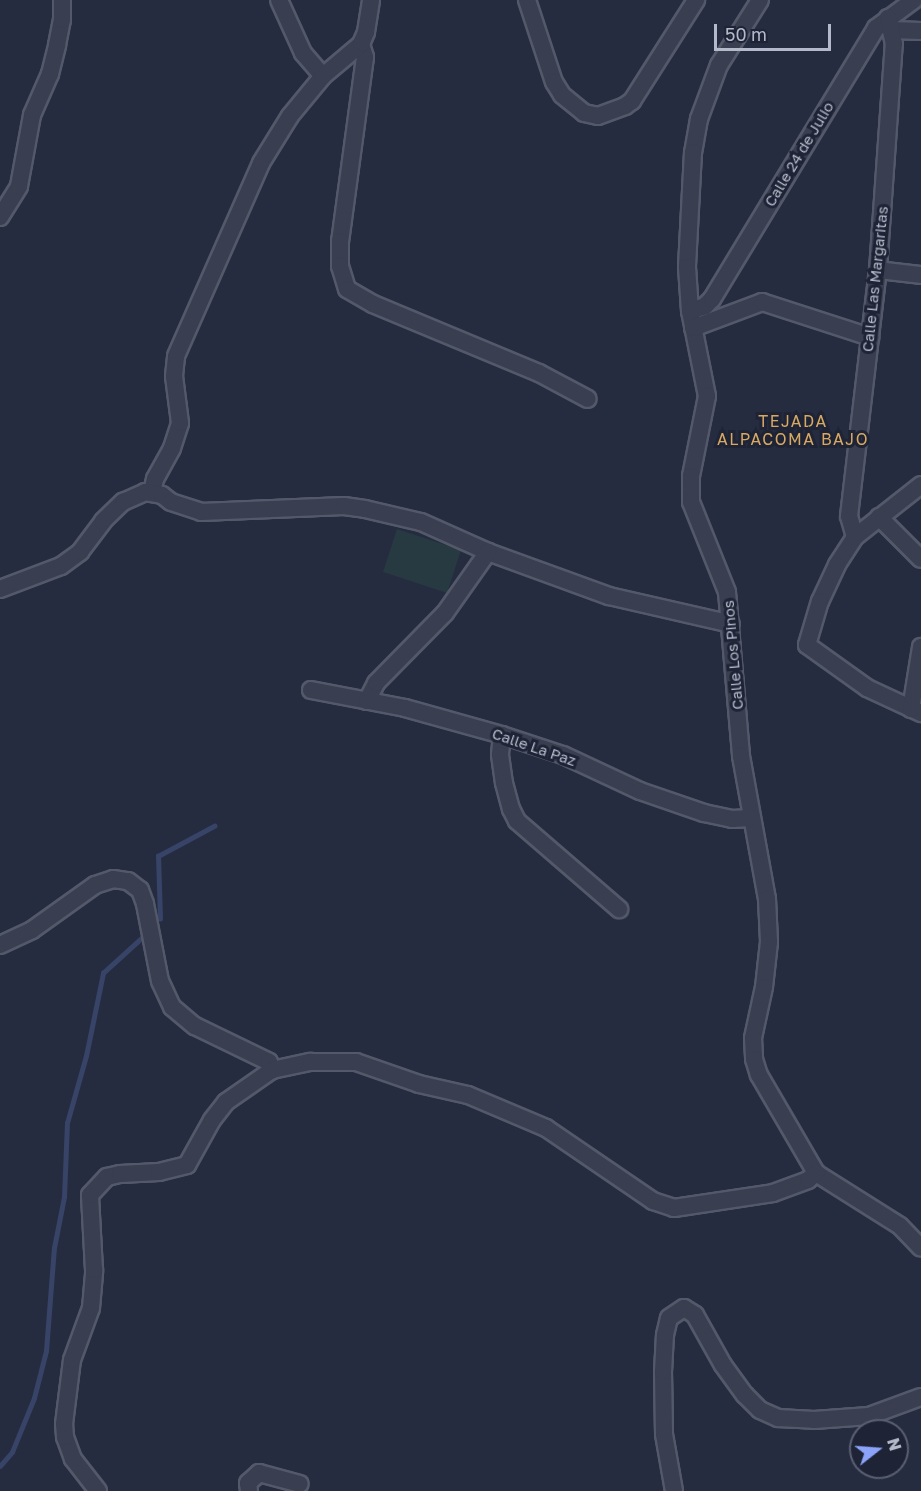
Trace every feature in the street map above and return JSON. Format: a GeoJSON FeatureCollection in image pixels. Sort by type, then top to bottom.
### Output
{"type":"FeatureCollection","features":[{"type":"Feature","properties":{"kind":"street"},"geometry":{"type":"LineString","coordinates":[[0,217],[20,186],[32,115],[50,74],[57,45],[62,20],[62,0]]}},
{"type":"Feature","properties":{"kind":"street"},"geometry":{"type":"LineString","coordinates":[[279,0],[303,53],[323,76]]}},
{"type":"Feature","properties":{"kind":"street"},"geometry":{"type":"LineString","coordinates":[[152,492],[155,478],[172,448],[180,423],[174,376],[176,356],[261,163],[290,116],[323,76],[361,44],[366,32],[371,0]]}},
{"type":"Feature","properties":{"kind":"street"},"geometry":{"type":"LineString","coordinates":[[527,0],[554,82],[562,95],[584,113],[598,116],[625,106],[632,100],[696,0]]}},
{"type":"Feature","properties":{"kind":"street","name":"Calle Los Pinos"},"geometry":{"type":"LineString","coordinates":[[760,0],[719,65],[699,119],[693,152],[687,267],[691,320],[707,396],[691,476],[691,502],[728,592],[741,756],[767,899],[769,942],[764,987],[753,1038],[754,1059],[759,1075],[816,1173]]}},
{"type":"Feature","properties":{"kind":"street","name":"Calle 24 de Julio"},"geometry":{"type":"LineString","coordinates":[[691,320],[712,299],[876,28],[889,24],[915,0]]}},
{"type":"Feature","properties":{"kind":"street"},"geometry":{"type":"LineString","coordinates":[[889,24],[921,31]]}},
{"type":"Feature","properties":{"kind":"street","name":"Calle Las Margaritas"},"geometry":{"type":"LineString","coordinates":[[855,537],[849,516],[878,270],[894,44],[889,24]]}},
{"type":"Feature","properties":{"kind":"street"},"geometry":{"type":"LineString","coordinates":[[361,44],[365,57],[340,241],[340,266],[347,289],[373,304],[539,373],[588,399]]}},
{"type":"Feature","properties":{"kind":"street"},"geometry":{"type":"LineString","coordinates":[[878,270],[921,275]]}},
{"type":"Feature","properties":{"kind":"street"},"geometry":{"type":"LineString","coordinates":[[691,320],[762,302],[870,338]]}},
{"type":"Feature","properties":{"kind":"street"},"geometry":{"type":"LineString","coordinates":[[921,485],[855,537],[837,565],[820,601],[807,645],[867,688],[916,711],[921,647]]}},
{"type":"Feature","properties":{"kind":"street"},"geometry":{"type":"LineString","coordinates":[[0,589],[61,566],[80,552],[103,521],[123,502],[138,493],[152,492],[201,512],[344,506],[365,509],[421,522],[488,552],[609,596],[731,624]]}},
{"type":"Feature","properties":{"kind":"street"},"geometry":{"type":"LineString","coordinates":[[879,517],[921,559]]}},
{"type":"Feature","properties":{"kind":"street"},"geometry":{"type":"LineString","coordinates":[[366,701],[375,682],[445,614],[488,552]]}},
{"type":"Feature","properties":{"kind":"street","name":"Calle La Paz"},"geometry":{"type":"LineString","coordinates":[[311,690],[366,701],[502,735],[563,755],[640,790],[704,813],[732,819],[751,818]]}},
{"type":"Feature","properties":{"kind":"street"},"geometry":{"type":"LineString","coordinates":[[502,735],[500,755],[504,783],[517,821],[619,909]]}},
{"type":"Feature","properties":{"kind":"street"},"geometry":{"type":"LineString","coordinates":[[0,945],[32,930],[95,885],[112,879],[128,881],[140,890],[145,904],[160,981],[172,1007],[195,1026],[269,1062],[272,1070]]}},
{"type":"Feature","properties":{"kind":"street"},"geometry":{"type":"LineString","coordinates":[[98,1491],[73,1459],[65,1437],[64,1424],[72,1360],[91,1308],[94,1270],[90,1195],[107,1178],[120,1174],[159,1172],[187,1165],[212,1120],[226,1102],[272,1070],[310,1062],[357,1062],[420,1084],[468,1095],[546,1128],[653,1202],[674,1208],[773,1193],[808,1180],[816,1173],[900,1226],[921,1248]]}},
{"type":"Feature","properties":{"kind":"street"},"geometry":{"type":"LineString","coordinates":[[674,1491],[664,1434],[663,1372],[669,1318],[684,1308],[695,1315],[723,1365],[745,1395],[760,1410],[778,1418],[814,1420],[869,1416],[921,1397]]}},
{"type":"Feature","properties":{"kind":"street"},"geometry":{"type":"LineString","coordinates":[[249,1491],[248,1483],[260,1473],[300,1484]]}},
{"type":"Feature","properties":{"kind":"shaded area"},"geometry":{"type":"Polygon","coordinates":[[[397,529],[461,550],[447,593],[383,572],[397,529]]]}},
{"type":"Feature","properties":{"kind":"waterway"},"geometry":{"type":"LineString","coordinates":[[160,919],[158,856],[214,826]]}},
{"type":"Feature","properties":{"kind":"waterway"},"geometry":{"type":"LineString","coordinates":[[0,1466],[12,1452],[34,1398],[46,1351],[54,1248],[64,1197],[67,1123],[86,1056],[103,973],[147,933]]}},
{"type":"Feature","properties":{"kind":"district","name":"TEJADA ALPACOMA BAJO"},"geometry":{"type":"Point","coordinates":[793,430]}}]}
